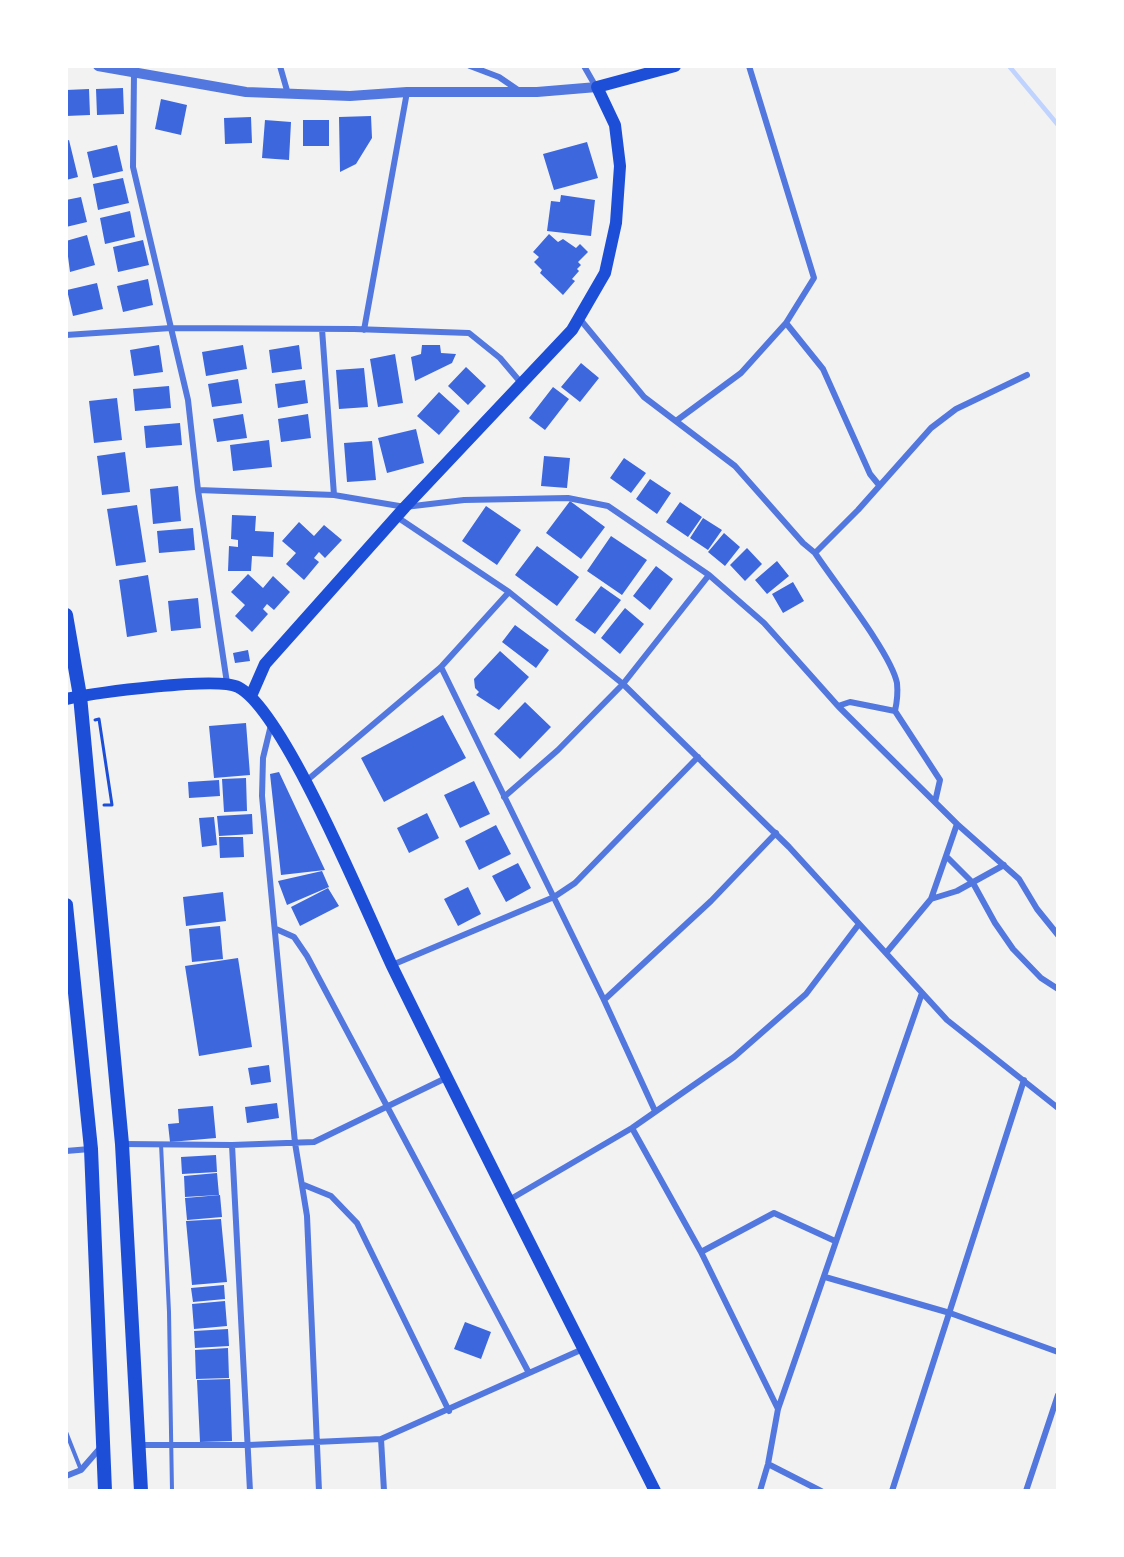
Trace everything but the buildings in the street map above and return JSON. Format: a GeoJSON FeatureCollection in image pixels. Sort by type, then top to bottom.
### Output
{"type":"FeatureCollection","features":[{"type":"Feature","properties":{"kind":"highway"},"geometry":{"type":"LineString","coordinates":[[66,615],[122,1144],[141,1491]]}},
{"type":"Feature","properties":{"kind":"highway"},"geometry":{"type":"LineString","coordinates":[[66,905],[91,1149],[105,1491]]}},
{"type":"Feature","properties":{"kind":"main road"},"geometry":{"type":"LineString","coordinates":[[250,696],[266,664],[401,512],[572,330],[605,273],[616,223],[620,166],[615,125],[597,87],[675,66]]}},
{"type":"Feature","properties":{"kind":"main road"},"geometry":{"type":"LineString","coordinates":[[73,698],[203,682],[227,683],[250,696],[272,722],[305,782],[392,965],[655,1491]]}},
{"type":"Feature","properties":{"kind":"street"},"geometry":{"type":"LineString","coordinates":[[98,66],[246,92],[350,96],[407,92],[521,92],[597,87],[584,66]]}},
{"type":"Feature","properties":{"kind":"street"},"geometry":{"type":"LineString","coordinates":[[280,66],[288,94]]}},
{"type":"Feature","properties":{"kind":"street"},"geometry":{"type":"LineString","coordinates":[[470,66],[499,77],[521,92]]}},
{"type":"Feature","properties":{"kind":"street"},"geometry":{"type":"LineString","coordinates":[[676,421],[741,373],[786,323],[814,278],[749,66]]}},
{"type":"Feature","properties":{"kind":"street"},"geometry":{"type":"LineString","coordinates":[[127,70],[133,167],[188,400],[198,490],[227,683]]}},
{"type":"Feature","properties":{"kind":"street"},"geometry":{"type":"LineString","coordinates":[[364,330],[407,92]]}},
{"type":"Feature","properties":{"kind":"street"},"geometry":{"type":"LineString","coordinates":[[579,318],[633,386],[735,466],[803,543],[815,553],[885,657],[896,681],[898,699],[895,711]]}},
{"type":"Feature","properties":{"kind":"street"},"geometry":{"type":"LineString","coordinates":[[786,323],[823,369],[870,474],[879,485]]}},
{"type":"Feature","properties":{"kind":"street"},"geometry":{"type":"LineString","coordinates":[[66,335],[171,328],[322,328],[469,333],[500,358],[523,384]]}},
{"type":"Feature","properties":{"kind":"street"},"geometry":{"type":"LineString","coordinates":[[322,328],[334,495]]}},
{"type":"Feature","properties":{"kind":"street"},"geometry":{"type":"LineString","coordinates":[[815,553],[931,428],[956,409],[1027,375]]}},
{"type":"Feature","properties":{"kind":"street"},"geometry":{"type":"LineString","coordinates":[[198,490],[334,495],[401,512],[509,592],[623,684],[776,833],[947,1020],[1058,1108]]}},
{"type":"Feature","properties":{"kind":"street"},"geometry":{"type":"LineString","coordinates":[[401,512],[464,500],[568,498],[608,506],[709,575],[764,624],[838,706],[957,824],[1019,879],[1037,909],[1058,935]]}},
{"type":"Feature","properties":{"kind":"street"},"geometry":{"type":"LineString","coordinates":[[504,797],[558,750],[623,684],[709,575]]}},
{"type":"Feature","properties":{"kind":"street"},"geometry":{"type":"LineString","coordinates":[[305,782],[441,667],[509,592]]}},
{"type":"Feature","properties":{"kind":"street"},"geometry":{"type":"LineString","coordinates":[[441,667],[604,1000],[655,1111]]}},
{"type":"Feature","properties":{"kind":"street"},"geometry":{"type":"LineString","coordinates":[[838,706],[850,702],[895,711],[940,780],[935,802]]}},
{"type":"Feature","properties":{"kind":"street"},"geometry":{"type":"LineString","coordinates":[[272,722],[263,758],[262,796],[295,1143],[304,1185],[319,1442],[319,1491]]}},
{"type":"Feature","properties":{"kind":"street"},"geometry":{"type":"LineString","coordinates":[[392,965],[554,897],[575,883],[698,757]]}},
{"type":"Feature","properties":{"kind":"street"},"geometry":{"type":"LineString","coordinates":[[886,953],[931,899],[957,824]]}},
{"type":"Feature","properties":{"kind":"street"},"geometry":{"type":"LineString","coordinates":[[604,1000],[711,902],[776,833]]}},
{"type":"Feature","properties":{"kind":"street"},"geometry":{"type":"LineString","coordinates":[[946,856],[973,883],[995,923],[1013,949],[1041,978],[1058,989]]}},
{"type":"Feature","properties":{"kind":"street"},"geometry":{"type":"LineString","coordinates":[[931,899],[957,891],[1004,866]]}},
{"type":"Feature","properties":{"kind":"street"},"geometry":{"type":"LineString","coordinates":[[509,1200],[633,1128],[734,1057],[806,994],[859,924]]}},
{"type":"Feature","properties":{"kind":"street"},"geometry":{"type":"LineString","coordinates":[[276,929],[294,937],[307,956],[529,1373]]}},
{"type":"Feature","properties":{"kind":"street"},"geometry":{"type":"LineString","coordinates":[[760,1491],[768,1464],[778,1409],[922,993]]}},
{"type":"Feature","properties":{"kind":"street"},"geometry":{"type":"LineString","coordinates":[[122,1144],[232,1145],[314,1142],[448,1077]]}},
{"type":"Feature","properties":{"kind":"street"},"geometry":{"type":"LineString","coordinates":[[892,1491],[1024,1080]]}},
{"type":"Feature","properties":{"kind":"street"},"geometry":{"type":"LineString","coordinates":[[633,1128],[701,1252],[778,1409]]}},
{"type":"Feature","properties":{"kind":"street"},"geometry":{"type":"LineString","coordinates":[[232,1145],[250,1491]]}},
{"type":"Feature","properties":{"kind":"street"},"geometry":{"type":"LineString","coordinates":[[66,1152],[91,1149]]}},
{"type":"Feature","properties":{"kind":"street"},"geometry":{"type":"LineString","coordinates":[[304,1185],[331,1196],[357,1223],[449,1411]]}},
{"type":"Feature","properties":{"kind":"street"},"geometry":{"type":"LineString","coordinates":[[701,1252],[774,1213],[835,1240]]}},
{"type":"Feature","properties":{"kind":"street"},"geometry":{"type":"LineString","coordinates":[[825,1277],[950,1313],[1058,1352]]}},
{"type":"Feature","properties":{"kind":"street"},"geometry":{"type":"LineString","coordinates":[[140,1445],[173,1447],[381,1439],[449,1411],[584,1348]]}},
{"type":"Feature","properties":{"kind":"street"},"geometry":{"type":"LineString","coordinates":[[1026,1491],[1058,1395]]}},
{"type":"Feature","properties":{"kind":"street"},"geometry":{"type":"LineString","coordinates":[[381,1439],[384,1491]]}},
{"type":"Feature","properties":{"kind":"street"},"geometry":{"type":"LineString","coordinates":[[66,1476],[81,1470],[103,1444]]}},
{"type":"Feature","properties":{"kind":"street"},"geometry":{"type":"LineString","coordinates":[[768,1464],[821,1491]]}},
{"type":"Feature","properties":{"kind":"lane"},"geometry":{"type":"LineString","coordinates":[[161,1144],[173,1447],[172,1491]]}},
{"type":"Feature","properties":{"kind":"lane"},"geometry":{"type":"LineString","coordinates":[[66,1432],[81,1470]]}},
{"type":"Feature","properties":{"kind":"path"},"geometry":{"type":"LineString","coordinates":[[99,719],[112,805]]}},
{"type":"Feature","properties":{"kind":"waterway"},"geometry":{"type":"LineString","coordinates":[[1009,66],[1058,125]]}}]}
